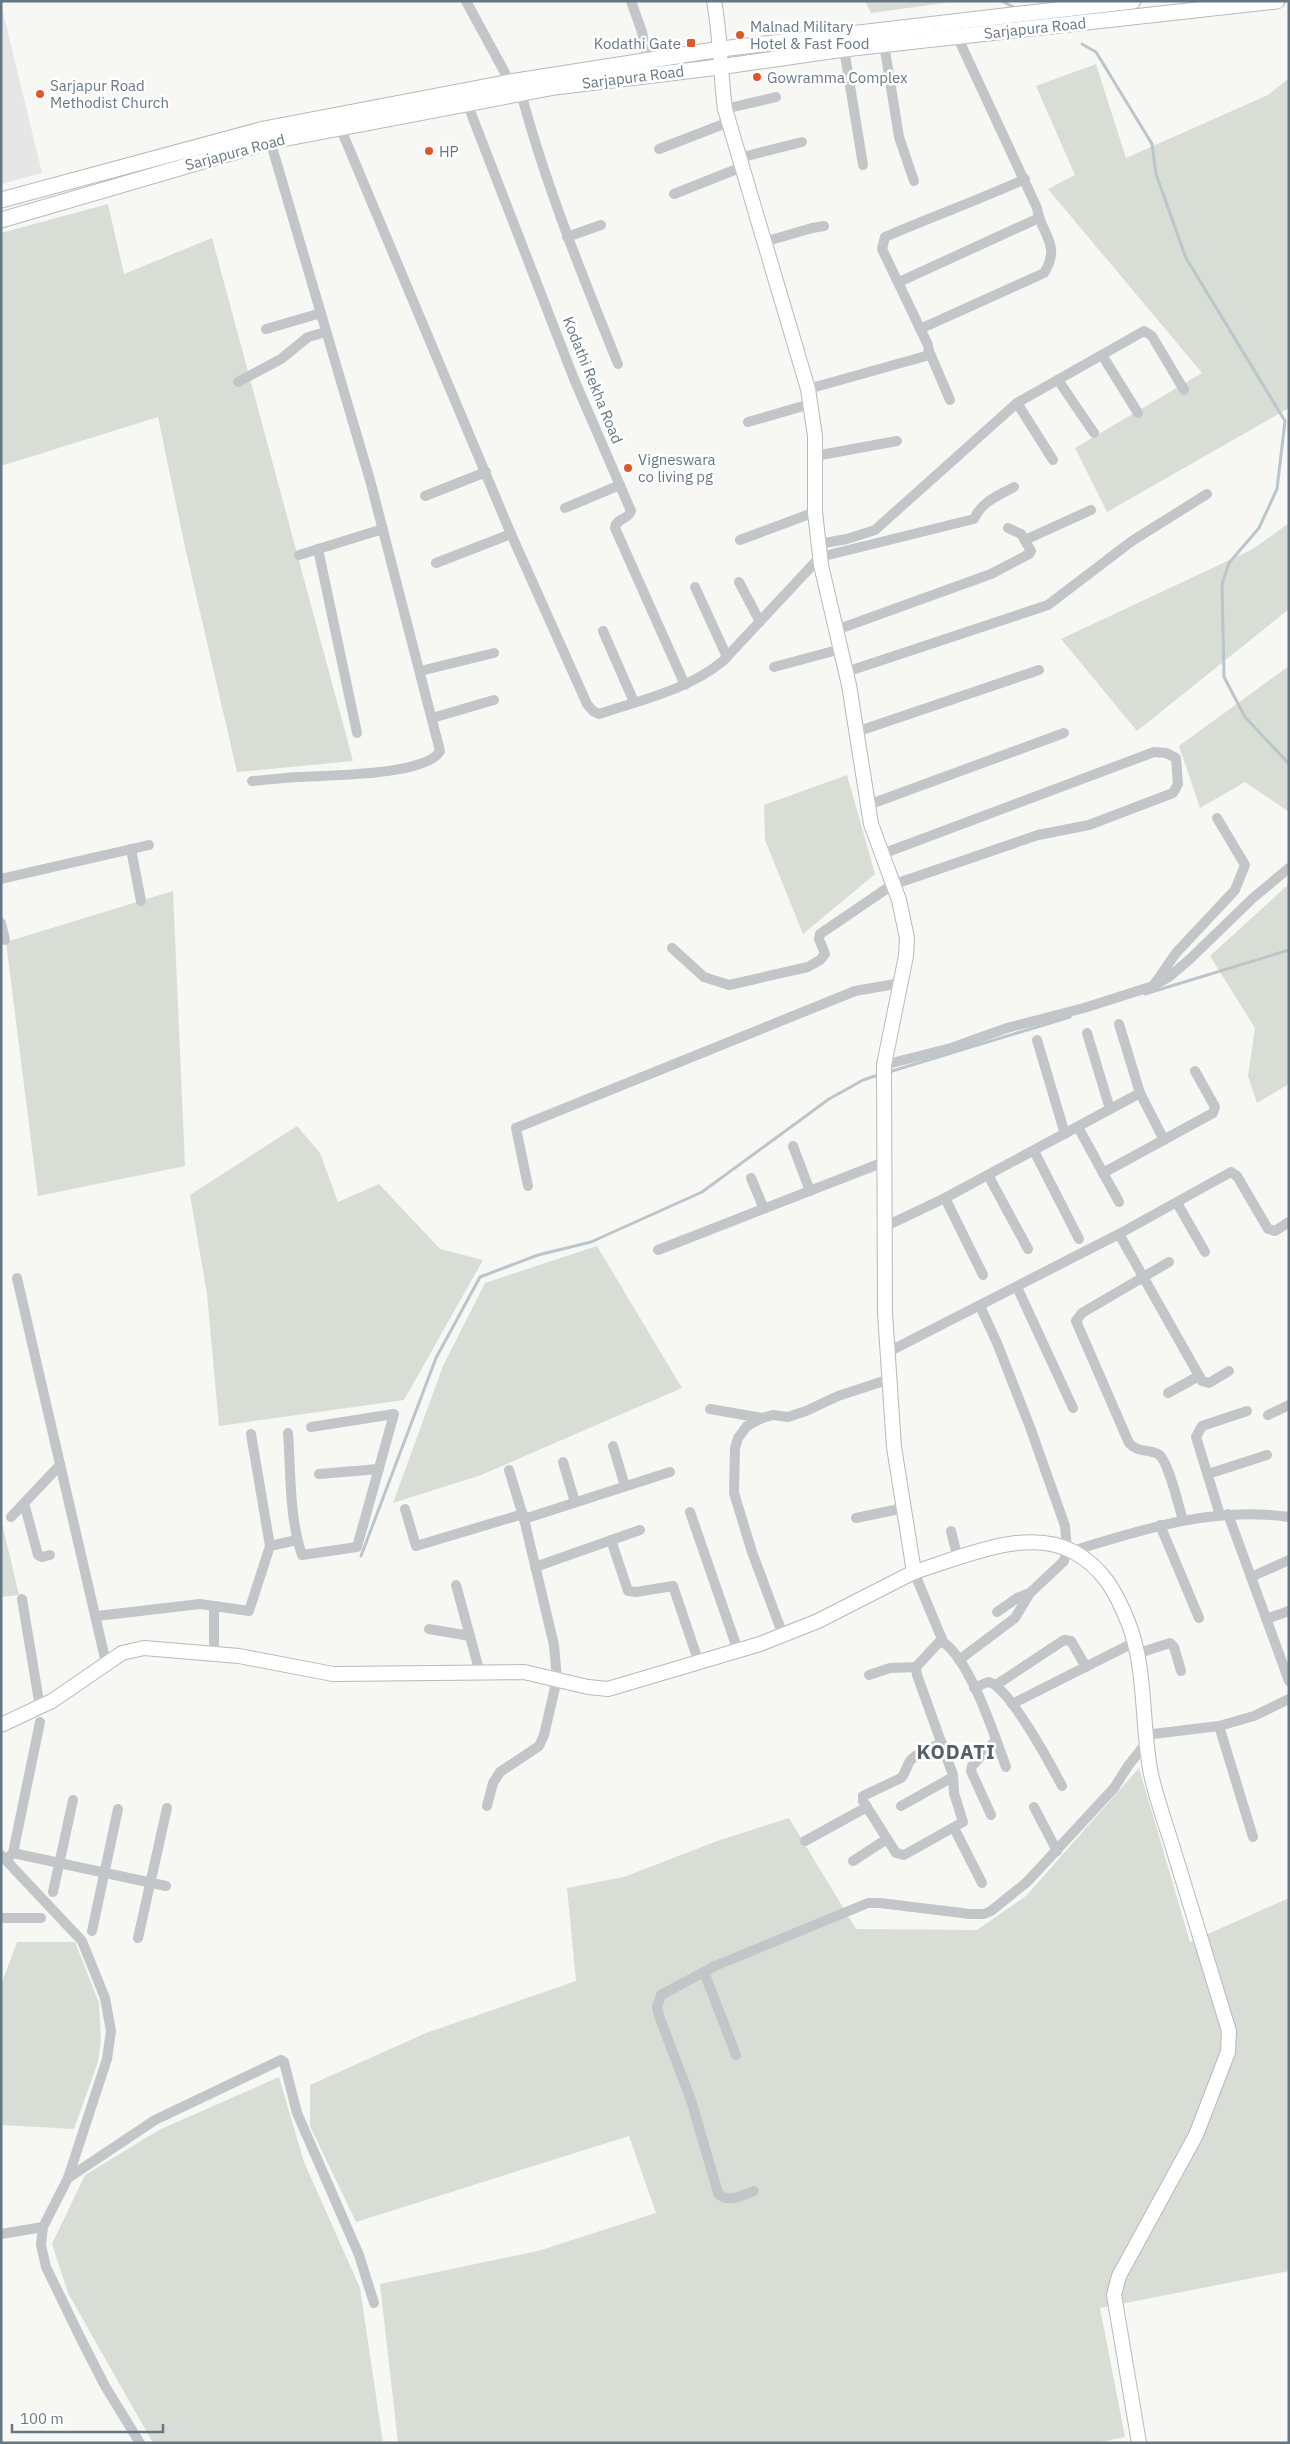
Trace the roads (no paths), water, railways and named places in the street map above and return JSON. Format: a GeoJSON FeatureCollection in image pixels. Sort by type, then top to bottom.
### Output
{"type":"FeatureCollection","features":[{"type":"Feature","properties":{"kind":"main road","name":"Sarjapura Road"},"geometry":{"type":"LineString","coordinates":[[1,200],[268,135],[510,82],[721,49],[1133,1]]}},
{"type":"Feature","properties":{"kind":"main road","name":"Sarjapura Road"},"geometry":{"type":"LineString","coordinates":[[1,220],[268,135],[340,127],[555,87],[720,67],[884,44],[1277,1]]}},
{"type":"Feature","properties":{"kind":"street"},"geometry":{"type":"LineString","coordinates":[[466,1],[510,82]]}},
{"type":"Feature","properties":{"kind":"street"},"geometry":{"type":"LineString","coordinates":[[631,1],[642,32],[648,61]]}},
{"type":"Feature","properties":{"kind":"street"},"geometry":{"type":"LineString","coordinates":[[714,1],[720,28],[720,67],[727,116],[808,389],[815,436],[815,512],[820,551],[846,672],[871,824],[899,900],[906,938],[906,956],[884,1065],[884,1228],[888,1352],[894,1447],[914,1572],[942,1639],[916,1668],[890,1668],[869,1675]]}},
{"type":"Feature","properties":{"kind":"street"},"geometry":{"type":"LineString","coordinates":[[920,329],[1044,272],[1052,252],[1050,241],[1039,218],[1038,208],[957,36]]}},
{"type":"Feature","properties":{"kind":"street"},"geometry":{"type":"LineString","coordinates":[[884,44],[899,137],[914,181]]}},
{"type":"Feature","properties":{"kind":"street"},"geometry":{"type":"LineString","coordinates":[[844,49],[864,165]]}},
{"type":"Feature","properties":{"kind":"street"},"geometry":{"type":"LineString","coordinates":[[521,93],[538,156],[567,237],[618,364]]}},
{"type":"Feature","properties":{"kind":"street"},"geometry":{"type":"LineString","coordinates":[[659,149],[727,116],[776,97]]}},
{"type":"Feature","properties":{"kind":"street","name":"Kodathi Rekha Road"},"geometry":{"type":"LineString","coordinates":[[467,103],[574,379],[632,511],[629,516],[618,521],[615,528],[684,685]]}},
{"type":"Feature","properties":{"kind":"street"},"geometry":{"type":"LineString","coordinates":[[340,127],[390,250],[511,534],[587,704],[593,712],[599,714],[684,685],[710,672],[760,622],[820,551],[846,539],[875,530],[1017,403],[1144,331],[1148,332],[1184,390]]}},
{"type":"Feature","properties":{"kind":"street"},"geometry":{"type":"LineString","coordinates":[[252,782],[299,777],[361,774],[421,764],[432,760],[440,751],[382,529],[268,135]]}},
{"type":"Feature","properties":{"kind":"street"},"geometry":{"type":"LineString","coordinates":[[674,194],[741,163],[802,142]]}},
{"type":"Feature","properties":{"kind":"street"},"geometry":{"type":"LineString","coordinates":[[950,400],[941,375],[928,351],[899,282],[882,249],[885,237],[1025,179]]}},
{"type":"Feature","properties":{"kind":"street"},"geometry":{"type":"LineString","coordinates":[[899,282],[1039,218]]}},
{"type":"Feature","properties":{"kind":"street"},"geometry":{"type":"LineString","coordinates":[[567,237],[601,225]]}},
{"type":"Feature","properties":{"kind":"street"},"geometry":{"type":"LineString","coordinates":[[764,242],[824,226]]}},
{"type":"Feature","properties":{"kind":"street"},"geometry":{"type":"LineString","coordinates":[[266,329],[321,314]]}},
{"type":"Feature","properties":{"kind":"street"},"geometry":{"type":"LineString","coordinates":[[238,382],[281,359],[308,336],[326,332]]}},
{"type":"Feature","properties":{"kind":"street"},"geometry":{"type":"LineString","coordinates":[[808,389],[926,356],[928,351]]}},
{"type":"Feature","properties":{"kind":"street"},"geometry":{"type":"LineString","coordinates":[[1102,355],[1138,413]]}},
{"type":"Feature","properties":{"kind":"street"},"geometry":{"type":"LineString","coordinates":[[1058,380],[1094,433]]}},
{"type":"Feature","properties":{"kind":"street"},"geometry":{"type":"LineString","coordinates":[[1017,403],[1053,460]]}},
{"type":"Feature","properties":{"kind":"street"},"geometry":{"type":"LineString","coordinates":[[748,422],[810,404]]}},
{"type":"Feature","properties":{"kind":"street"},"geometry":{"type":"LineString","coordinates":[[815,456],[897,442]]}},
{"type":"Feature","properties":{"kind":"street"},"geometry":{"type":"LineString","coordinates":[[425,496],[486,472]]}},
{"type":"Feature","properties":{"kind":"street"},"geometry":{"type":"LineString","coordinates":[[565,508],[620,485]]}},
{"type":"Feature","properties":{"kind":"street"},"geometry":{"type":"LineString","coordinates":[[820,551],[974,519],[979,508],[986,502],[1014,488]]}},
{"type":"Feature","properties":{"kind":"street"},"geometry":{"type":"LineString","coordinates":[[846,672],[1048,604],[1132,541],[1207,494]]}},
{"type":"Feature","properties":{"kind":"street"},"geometry":{"type":"LineString","coordinates":[[1025,540],[1091,510]]}},
{"type":"Feature","properties":{"kind":"street"},"geometry":{"type":"LineString","coordinates":[[740,540],[815,512]]}},
{"type":"Feature","properties":{"kind":"street"},"geometry":{"type":"LineString","coordinates":[[836,630],[991,574],[1029,554],[1031,552],[1021,534],[1008,528]]}},
{"type":"Feature","properties":{"kind":"street"},"geometry":{"type":"LineString","coordinates":[[299,555],[382,529]]}},
{"type":"Feature","properties":{"kind":"street"},"geometry":{"type":"LineString","coordinates":[[436,563],[511,534]]}},
{"type":"Feature","properties":{"kind":"street"},"geometry":{"type":"LineString","coordinates":[[318,549],[357,732]]}},
{"type":"Feature","properties":{"kind":"street"},"geometry":{"type":"LineString","coordinates":[[739,582],[760,622]]}},
{"type":"Feature","properties":{"kind":"street"},"geometry":{"type":"LineString","coordinates":[[695,587],[727,657]]}},
{"type":"Feature","properties":{"kind":"street"},"geometry":{"type":"LineString","coordinates":[[603,631],[634,702]]}},
{"type":"Feature","properties":{"kind":"street"},"geometry":{"type":"LineString","coordinates":[[774,667],[841,649]]}},
{"type":"Feature","properties":{"kind":"street"},"geometry":{"type":"LineString","coordinates":[[420,671],[494,653]]}},
{"type":"Feature","properties":{"kind":"street"},"geometry":{"type":"LineString","coordinates":[[856,732],[1039,670]]}},
{"type":"Feature","properties":{"kind":"street"},"geometry":{"type":"LineString","coordinates":[[432,718],[494,700]]}},
{"type":"Feature","properties":{"kind":"street"},"geometry":{"type":"LineString","coordinates":[[868,805],[1064,733]]}},
{"type":"Feature","properties":{"kind":"street"},"geometry":{"type":"LineString","coordinates":[[672,948],[704,977],[729,986],[808,967],[820,960],[825,954],[818,939],[820,934],[892,885],[1038,835],[1089,825],[1173,793],[1178,784],[1176,758],[1166,753],[1154,752],[882,854]]}},
{"type":"Feature","properties":{"kind":"street"},"geometry":{"type":"LineString","coordinates":[[1153,986],[1176,952],[1240,883],[1245,865],[1217,818]]}},
{"type":"Feature","properties":{"kind":"street"},"geometry":{"type":"LineString","coordinates":[[1,879],[149,845]]}},
{"type":"Feature","properties":{"kind":"street"},"geometry":{"type":"LineString","coordinates":[[130,849],[141,901]]}},
{"type":"Feature","properties":{"kind":"street"},"geometry":{"type":"LineString","coordinates":[[884,1065],[951,1048],[1007,1028],[1084,1008],[1153,986],[1169,977],[1190,959],[1253,898],[1289,868]]}},
{"type":"Feature","properties":{"kind":"street"},"geometry":{"type":"LineString","coordinates":[[1,923],[6,940]]}},
{"type":"Feature","properties":{"kind":"street"},"geometry":{"type":"LineString","coordinates":[[528,1186],[516,1128],[855,990],[901,982]]}},
{"type":"Feature","properties":{"kind":"street"},"geometry":{"type":"LineString","coordinates":[[1119,1024],[1140,1093],[1164,1140]]}},
{"type":"Feature","properties":{"kind":"street"},"geometry":{"type":"LineString","coordinates":[[1087,1033],[1110,1109]]}},
{"type":"Feature","properties":{"kind":"street"},"geometry":{"type":"LineString","coordinates":[[1036,1040],[1065,1134]]}},
{"type":"Feature","properties":{"kind":"street"},"geometry":{"type":"LineString","coordinates":[[1103,1173],[1215,1111],[1215,1107],[1194,1071]]}},
{"type":"Feature","properties":{"kind":"street"},"geometry":{"type":"LineString","coordinates":[[884,1228],[945,1198],[1140,1093]]}},
{"type":"Feature","properties":{"kind":"street"},"geometry":{"type":"LineString","coordinates":[[1078,1127],[1120,1202]]}},
{"type":"Feature","properties":{"kind":"street"},"geometry":{"type":"LineString","coordinates":[[793,1146],[810,1191]]}},
{"type":"Feature","properties":{"kind":"street"},"geometry":{"type":"LineString","coordinates":[[1034,1150],[1079,1239]]}},
{"type":"Feature","properties":{"kind":"street"},"geometry":{"type":"LineString","coordinates":[[658,1250],[884,1162]]}},
{"type":"Feature","properties":{"kind":"street"},"geometry":{"type":"LineString","coordinates":[[888,1352],[1119,1234],[1231,1172],[1234,1173],[1268,1229],[1275,1231],[1289,1222]]}},
{"type":"Feature","properties":{"kind":"street"},"geometry":{"type":"LineString","coordinates":[[988,1175],[1028,1249]]}},
{"type":"Feature","properties":{"kind":"street"},"geometry":{"type":"LineString","coordinates":[[751,1178],[764,1209]]}},
{"type":"Feature","properties":{"kind":"street"},"geometry":{"type":"LineString","coordinates":[[945,1198],[983,1275]]}},
{"type":"Feature","properties":{"kind":"street"},"geometry":{"type":"LineString","coordinates":[[1177,1203],[1205,1252]]}},
{"type":"Feature","properties":{"kind":"street"},"geometry":{"type":"LineString","coordinates":[[1119,1234],[1202,1381],[1209,1383],[1229,1371]]}},
{"type":"Feature","properties":{"kind":"street"},"geometry":{"type":"LineString","coordinates":[[1169,1262],[1082,1313],[1076,1321],[1129,1443],[1138,1450],[1157,1454],[1164,1461],[1183,1520]]}},
{"type":"Feature","properties":{"kind":"street"},"geometry":{"type":"LineString","coordinates":[[17,1278],[97,1616],[106,1663]]}},
{"type":"Feature","properties":{"kind":"street"},"geometry":{"type":"LineString","coordinates":[[1017,1287],[1073,1408]]}},
{"type":"Feature","properties":{"kind":"street"},"geometry":{"type":"LineString","coordinates":[[960,1660],[1015,1618],[1030,1593],[1064,1561],[1070,1550],[1064,1526],[1030,1427],[997,1343],[980,1306]]}},
{"type":"Feature","properties":{"kind":"street"},"geometry":{"type":"LineString","coordinates":[[1168,1393],[1199,1376]]}},
{"type":"Feature","properties":{"kind":"street"},"geometry":{"type":"LineString","coordinates":[[783,1635],[752,1552],[733,1484],[734,1448],[738,1438],[747,1426],[762,1418],[773,1415],[788,1417],[838,1396],[890,1379]]}},
{"type":"Feature","properties":{"kind":"street"},"geometry":{"type":"LineString","coordinates":[[1268,1415],[1289,1405]]}},
{"type":"Feature","properties":{"kind":"street"},"geometry":{"type":"LineString","coordinates":[[710,1409],[762,1418]]}},
{"type":"Feature","properties":{"kind":"street"},"geometry":{"type":"LineString","coordinates":[[1247,1411],[1202,1426],[1198,1430],[1196,1437],[1208,1474],[1251,1577],[1289,1681]]}},
{"type":"Feature","properties":{"kind":"street"},"geometry":{"type":"LineString","coordinates":[[288,1432],[296,1540],[302,1555],[357,1547],[394,1414],[311,1427]]}},
{"type":"Feature","properties":{"kind":"street"},"geometry":{"type":"LineString","coordinates":[[97,1616],[200,1604],[249,1611],[270,1546],[251,1434]]}},
{"type":"Feature","properties":{"kind":"street"},"geometry":{"type":"LineString","coordinates":[[613,1446],[625,1486]]}},
{"type":"Feature","properties":{"kind":"street"},"geometry":{"type":"LineString","coordinates":[[1208,1474],[1267,1456]]}},
{"type":"Feature","properties":{"kind":"street"},"geometry":{"type":"LineString","coordinates":[[563,1462],[575,1502]]}},
{"type":"Feature","properties":{"kind":"street"},"geometry":{"type":"LineString","coordinates":[[10,1517],[60,1465]]}},
{"type":"Feature","properties":{"kind":"street"},"geometry":{"type":"LineString","coordinates":[[319,1474],[378,1468]]}},
{"type":"Feature","properties":{"kind":"street"},"geometry":{"type":"LineString","coordinates":[[487,1806],[493,1783],[500,1772],[538,1746],[544,1735],[557,1679],[554,1645],[524,1517],[510,1470]]}},
{"type":"Feature","properties":{"kind":"street"},"geometry":{"type":"LineString","coordinates":[[405,1509],[416,1546],[524,1517],[670,1472]]}},
{"type":"Feature","properties":{"kind":"street"},"geometry":{"type":"LineString","coordinates":[[24,1503],[38,1555],[42,1557],[50,1555]]}},
{"type":"Feature","properties":{"kind":"street"},"geometry":{"type":"LineString","coordinates":[[856,1518],[904,1508]]}},
{"type":"Feature","properties":{"kind":"street"},"geometry":{"type":"LineString","coordinates":[[690,1512],[735,1642],[734,1653]]}},
{"type":"Feature","properties":{"kind":"street"},"geometry":{"type":"LineString","coordinates":[[1070,1550],[1183,1520],[1224,1515],[1256,1514],[1289,1517]]}},
{"type":"Feature","properties":{"kind":"street"},"geometry":{"type":"LineString","coordinates":[[1160,1525],[1199,1618]]}},
{"type":"Feature","properties":{"kind":"street"},"geometry":{"type":"LineString","coordinates":[[535,1567],[640,1530]]}},
{"type":"Feature","properties":{"kind":"street"},"geometry":{"type":"LineString","coordinates":[[951,1531],[958,1558]]}},
{"type":"Feature","properties":{"kind":"street"},"geometry":{"type":"LineString","coordinates":[[270,1546],[296,1540]]}},
{"type":"Feature","properties":{"kind":"street"},"geometry":{"type":"LineString","coordinates":[[611,1540],[628,1591],[636,1592],[673,1586],[699,1663]]}},
{"type":"Feature","properties":{"kind":"street"},"geometry":{"type":"LineString","coordinates":[[1,1725],[40,1707],[76,1686],[122,1653],[144,1648],[214,1654],[333,1674],[524,1672],[588,1687],[608,1689],[734,1653],[783,1635],[818,1622],[914,1572],[1007,1542],[1051,1544],[1070,1550],[1092,1563],[1104,1575],[1116,1592],[1129,1624],[1135,1648],[1151,1776],[1229,2031],[1230,2042],[1196,2136],[1115,2287],[1114,2295],[1139,2443]]}},
{"type":"Feature","properties":{"kind":"street"},"geometry":{"type":"LineString","coordinates":[[1251,1577],[1289,1560]]}},
{"type":"Feature","properties":{"kind":"street"},"geometry":{"type":"LineString","coordinates":[[456,1585],[480,1673]]}},
{"type":"Feature","properties":{"kind":"street"},"geometry":{"type":"LineString","coordinates":[[997,1612],[1017,1598],[1030,1593]]}},
{"type":"Feature","properties":{"kind":"street"},"geometry":{"type":"LineString","coordinates":[[22,1599],[40,1707]]}},
{"type":"Feature","properties":{"kind":"street"},"geometry":{"type":"LineString","coordinates":[[214,1606],[214,1654]]}},
{"type":"Feature","properties":{"kind":"street"},"geometry":{"type":"LineString","coordinates":[[1266,1619],[1289,1611]]}},
{"type":"Feature","properties":{"kind":"street"},"geometry":{"type":"LineString","coordinates":[[429,1629],[470,1636]]}},
{"type":"Feature","properties":{"kind":"street"},"geometry":{"type":"LineString","coordinates":[[996,1685],[1064,1640],[1071,1642],[1086,1667]]}},
{"type":"Feature","properties":{"kind":"street"},"geometry":{"type":"LineString","coordinates":[[941,1641],[952,1649],[960,1660],[974,1688],[1006,1767]]}},
{"type":"Feature","properties":{"kind":"street"},"geometry":{"type":"LineString","coordinates":[[1012,1704],[1086,1667],[1135,1648],[1170,1643],[1174,1647],[1181,1671]]}},
{"type":"Feature","properties":{"kind":"street"},"geometry":{"type":"LineString","coordinates":[[916,1668],[954,1777],[954,1793],[963,1822],[904,1855],[896,1853],[867,1807],[863,1796],[900,1778],[905,1774],[909,1762],[942,1743]]}},
{"type":"Feature","properties":{"kind":"street"},"geometry":{"type":"LineString","coordinates":[[974,1688],[988,1682],[996,1685],[1012,1704],[1040,1745],[1062,1786]]}},
{"type":"Feature","properties":{"kind":"street"},"geometry":{"type":"LineString","coordinates":[[754,2191],[727,2199],[722,2198],[718,2193],[691,2100],[659,2016],[657,2007],[661,1995],[704,1972],[873,1902],[984,1914],[999,1906],[1020,1888],[1057,1851],[1114,1788],[1145,1739],[1219,1726],[1254,1716],[1289,1699]]}},
{"type":"Feature","properties":{"kind":"street"},"geometry":{"type":"LineString","coordinates":[[7,1856],[40,1722]]}},
{"type":"Feature","properties":{"kind":"street"},"geometry":{"type":"LineString","coordinates":[[1219,1726],[1252,1837]]}},
{"type":"Feature","properties":{"kind":"street"},"geometry":{"type":"LineString","coordinates":[[991,1815],[971,1772],[972,1766],[996,1740]]}},
{"type":"Feature","properties":{"kind":"street"},"geometry":{"type":"LineString","coordinates":[[901,1806],[954,1777]]}},
{"type":"Feature","properties":{"kind":"street"},"geometry":{"type":"LineString","coordinates":[[53,1892],[73,1800]]}},
{"type":"Feature","properties":{"kind":"street"},"geometry":{"type":"LineString","coordinates":[[1034,1806],[1057,1851]]}},
{"type":"Feature","properties":{"kind":"street"},"geometry":{"type":"LineString","coordinates":[[805,1841],[867,1807]]}},
{"type":"Feature","properties":{"kind":"street"},"geometry":{"type":"LineString","coordinates":[[138,1938],[167,1808]]}},
{"type":"Feature","properties":{"kind":"street"},"geometry":{"type":"LineString","coordinates":[[92,1931],[118,1809]]}},
{"type":"Feature","properties":{"kind":"street"},"geometry":{"type":"LineString","coordinates":[[954,1828],[982,1883]]}},
{"type":"Feature","properties":{"kind":"street"},"geometry":{"type":"LineString","coordinates":[[853,1862],[887,1839]]}},
{"type":"Feature","properties":{"kind":"street"},"geometry":{"type":"LineString","coordinates":[[7,1856],[60,1863],[166,1886]]}},
{"type":"Feature","properties":{"kind":"street"},"geometry":{"type":"LineString","coordinates":[[7,1856],[82,1941],[105,1998],[111,2031],[107,2059],[68,2178],[42,2227],[41,2245],[46,2267],[105,2386],[140,2443]]}},
{"type":"Feature","properties":{"kind":"street"},"geometry":{"type":"LineString","coordinates":[[1,1918],[41,1918]]}},
{"type":"Feature","properties":{"kind":"street"},"geometry":{"type":"LineString","coordinates":[[704,1972],[736,2055]]}},
{"type":"Feature","properties":{"kind":"street"},"geometry":{"type":"LineString","coordinates":[[68,2178],[155,2120],[281,2060],[284,2062],[297,2113],[360,2255],[374,2303]]}},
{"type":"Feature","properties":{"kind":"street"},"geometry":{"type":"LineString","coordinates":[[1,2234],[42,2227]]}},
{"type":"Feature","properties":{"kind":"waterway"},"geometry":{"type":"LineString","coordinates":[[1002,1],[1017,9]]}},
{"type":"Feature","properties":{"kind":"waterway"},"geometry":{"type":"LineString","coordinates":[[1082,44],[1096,52],[1152,144],[1156,174],[1186,258],[1285,421],[1277,489],[1259,528],[1229,563],[1222,584],[1224,677],[1245,717],[1289,764]]}},
{"type":"Feature","properties":{"kind":"waterway"},"geometry":{"type":"LineString","coordinates":[[1145,994],[1289,950]]}},
{"type":"Feature","properties":{"kind":"waterway"},"geometry":{"type":"LineString","coordinates":[[889,1072],[1070,1017]]}},
{"type":"Feature","properties":{"kind":"waterway"},"geometry":{"type":"LineString","coordinates":[[361,1556],[436,1358],[480,1277],[538,1255],[591,1242],[702,1192],[829,1099],[863,1080],[881,1074]]}},
{"type":"Feature","properties":{"kind":"place","name":"Malnad Military Hotel & Fast Food"},"geometry":{"type":"Point","coordinates":[740,35]}},
{"type":"Feature","properties":{"kind":"place","name":"Kodathi Gate"},"geometry":{"type":"Point","coordinates":[691,43]}},
{"type":"Feature","properties":{"kind":"place","name":"Gowramma Complex"},"geometry":{"type":"Point","coordinates":[757,77]}},
{"type":"Feature","properties":{"kind":"place","name":"Sarjapur Road Methodist Church"},"geometry":{"type":"Point","coordinates":[40,94]}},
{"type":"Feature","properties":{"kind":"place","name":"HP"},"geometry":{"type":"Point","coordinates":[429,151]}},
{"type":"Feature","properties":{"kind":"place","name":"Vigneswara co living pg"},"geometry":{"type":"Point","coordinates":[628,468]}},
{"type":"Feature","properties":{"kind":"district","name":"KODATI"},"geometry":{"type":"Point","coordinates":[956,1751]}}]}
